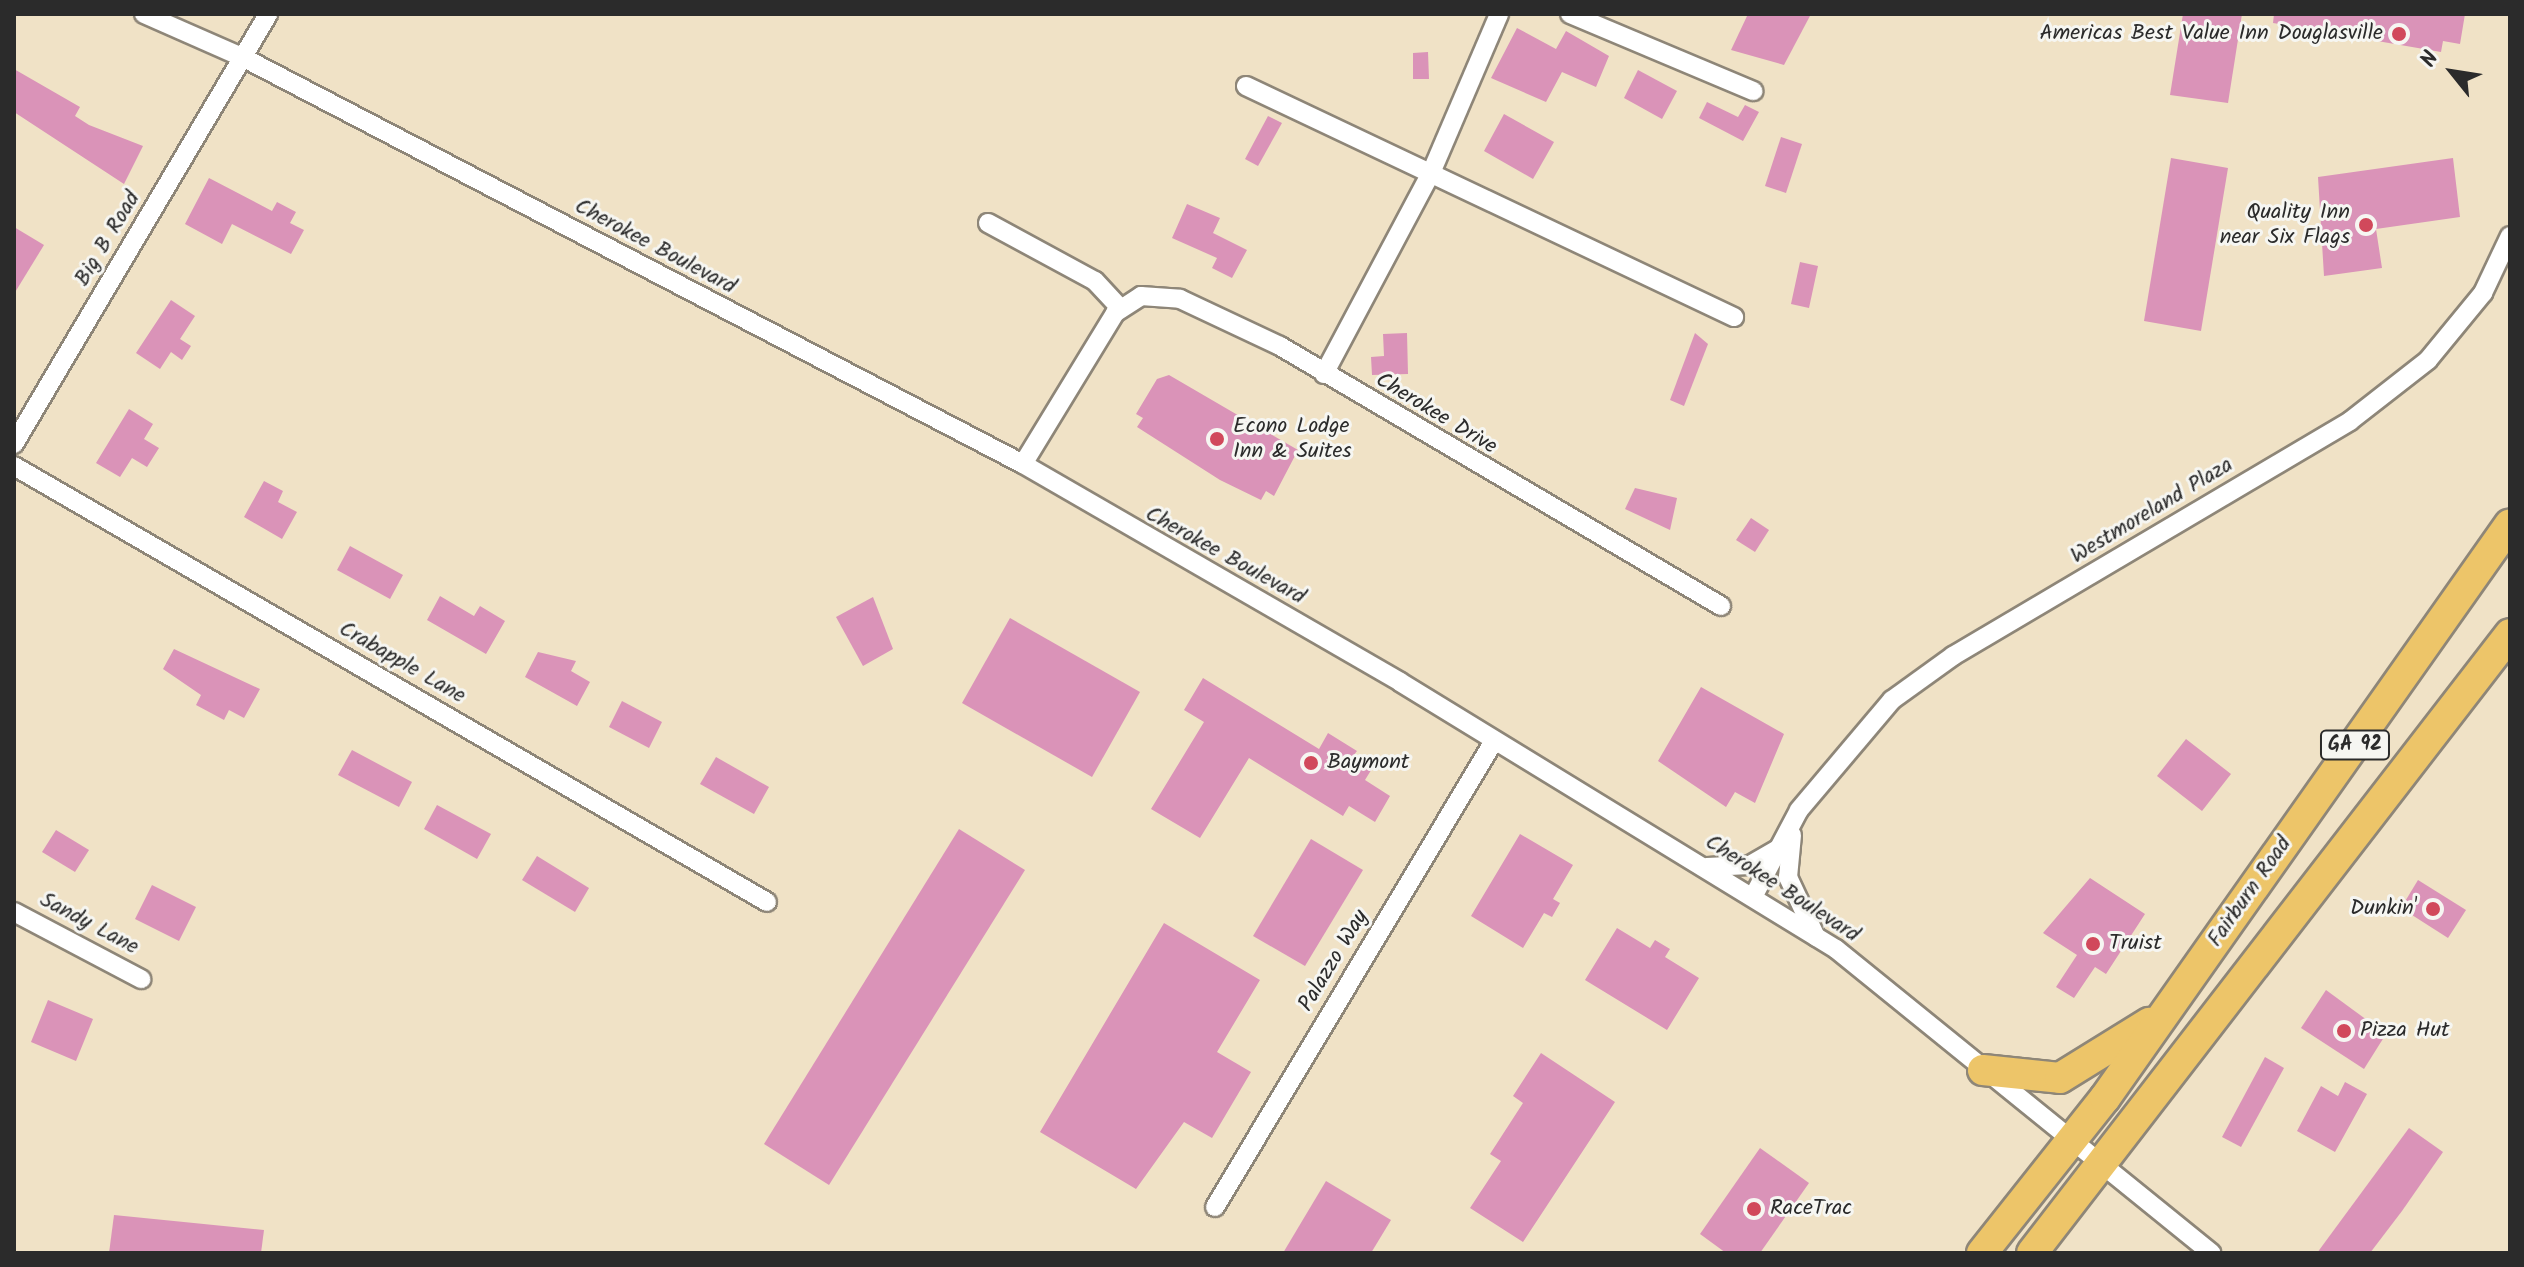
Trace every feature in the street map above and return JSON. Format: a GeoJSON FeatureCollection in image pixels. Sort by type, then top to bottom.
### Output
{"type":"FeatureCollection","features":[{"type":"Feature","properties":{"kind":"main road","name":"Fairburn Road"},"geometry":{"type":"LineString","coordinates":[[1982,1253],[2167,1010],[2510,524]]}},
{"type":"Feature","properties":{"kind":"main road","name":"Fairburn Road"},"geometry":{"type":"LineString","coordinates":[[2032,1253],[2510,634]]}},
{"type":"Feature","properties":{"kind":"main road"},"geometry":{"type":"LineString","coordinates":[[1983,1070],[2060,1078],[2167,1010]]}},
{"type":"Feature","properties":{"kind":"street","name":"Cherokee Boulevard"},"geometry":{"type":"LineString","coordinates":[[144,14],[244,58],[1023,464],[1706,867],[1816,937],[2211,1253]]}},
{"type":"Feature","properties":{"kind":"street","name":"Big B Road"},"geometry":{"type":"LineString","coordinates":[[14,444],[268,14]]}},
{"type":"Feature","properties":{"kind":"street"},"geometry":{"type":"LineString","coordinates":[[1324,374],[1431,173],[1499,14]]}},
{"type":"Feature","properties":{"kind":"street"},"geometry":{"type":"LineString","coordinates":[[1570,14],[1753,91]]}},
{"type":"Feature","properties":{"kind":"street"},"geometry":{"type":"LineString","coordinates":[[1246,86],[1734,317]]}},
{"type":"Feature","properties":{"kind":"street"},"geometry":{"type":"LineString","coordinates":[[988,223],[1095,281],[1121,309],[1023,464]]}},
{"type":"Feature","properties":{"kind":"street","name":"Westmoreland Plaza"},"geometry":{"type":"LineString","coordinates":[[1753,897],[1799,810],[1892,700],[1953,656],[2350,421],[2428,360],[2483,293],[2510,236]]}},
{"type":"Feature","properties":{"kind":"street","name":"Cherokee Drive"},"geometry":{"type":"LineString","coordinates":[[1121,309],[1141,296],[1180,299],[1324,374],[1721,606]]}},
{"type":"Feature","properties":{"kind":"street","name":"Crabapple Lane"},"geometry":{"type":"LineString","coordinates":[[14,466],[767,902]]}},
{"type":"Feature","properties":{"kind":"street","name":"Palazzo Way"},"geometry":{"type":"LineString","coordinates":[[1215,1207],[1494,741]]}},
{"type":"Feature","properties":{"kind":"street"},"geometry":{"type":"LineString","coordinates":[[1799,810],[1788,877],[1816,937]]}},
{"type":"Feature","properties":{"kind":"street"},"geometry":{"type":"LineString","coordinates":[[1706,867],[1750,865],[1779,848]]}},
{"type":"Feature","properties":{"kind":"street","name":"Sandy Lane"},"geometry":{"type":"LineString","coordinates":[[14,912],[141,979]]}},
{"type":"Feature","properties":{"kind":"building"},"geometry":{"type":"Polygon","coordinates":[[[1748,14],[1811,14],[1784,65],[1731,50],[1748,14]]]}},
{"type":"Feature","properties":{"kind":"building"},"geometry":{"type":"Polygon","coordinates":[[[2183,14],[2242,14],[2228,103],[2170,95],[2183,14]]]}},
{"type":"Feature","properties":{"kind":"building","name":"Americas Best Value Inn Douglasville"},"geometry":{"type":"Polygon","coordinates":[[[2274,14],[2465,14],[2460,44],[2443,41],[2441,52],[2273,23],[2274,14]]]}},
{"type":"Feature","properties":{"kind":"building"},"geometry":{"type":"Polygon","coordinates":[[[1517,28],[1556,49],[1566,31],[1609,56],[1596,87],[1562,72],[1546,102],[1491,78],[1517,28]]]}},
{"type":"Feature","properties":{"kind":"building"},"geometry":{"type":"Polygon","coordinates":[[[1428,52],[1429,79],[1413,79],[1413,53],[1428,52]]]}},
{"type":"Feature","properties":{"kind":"building"},"geometry":{"type":"Polygon","coordinates":[[[14,69],[80,107],[75,116],[89,125],[143,146],[124,184],[14,112],[14,69]]]}},
{"type":"Feature","properties":{"kind":"building"},"geometry":{"type":"Polygon","coordinates":[[[1638,70],[1677,91],[1662,119],[1624,98],[1638,70]]]}},
{"type":"Feature","properties":{"kind":"building"},"geometry":{"type":"Polygon","coordinates":[[[1707,102],[1738,117],[1745,105],[1759,112],[1743,141],[1699,118],[1707,102]]]}},
{"type":"Feature","properties":{"kind":"building"},"geometry":{"type":"Polygon","coordinates":[[[1504,114],[1554,142],[1533,179],[1484,151],[1504,114]]]}},
{"type":"Feature","properties":{"kind":"building"},"geometry":{"type":"Polygon","coordinates":[[[1268,116],[1282,123],[1258,166],[1245,159],[1268,116]]]}},
{"type":"Feature","properties":{"kind":"building"},"geometry":{"type":"Polygon","coordinates":[[[1781,137],[1802,144],[1786,193],[1765,186],[1781,137]]]}},
{"type":"Feature","properties":{"kind":"building"},"geometry":{"type":"Polygon","coordinates":[[[2171,158],[2228,168],[2201,331],[2144,321],[2171,158]]]}},
{"type":"Feature","properties":{"kind":"building","name":"Quality Inn near Six Flags"},"geometry":{"type":"Polygon","coordinates":[[[2453,158],[2460,217],[2376,229],[2382,268],[2324,276],[2318,177],[2453,158]]]}},
{"type":"Feature","properties":{"kind":"building"},"geometry":{"type":"Polygon","coordinates":[[[209,178],[272,211],[277,202],[296,212],[290,223],[304,230],[291,254],[232,224],[222,244],[185,224],[209,178]]]}},
{"type":"Feature","properties":{"kind":"building"},"geometry":{"type":"Polygon","coordinates":[[[1187,204],[1220,218],[1213,233],[1247,250],[1232,278],[1212,268],[1217,258],[1172,238],[1187,204]]]}},
{"type":"Feature","properties":{"kind":"building"},"geometry":{"type":"Polygon","coordinates":[[[14,227],[44,245],[14,294],[14,227]]]}},
{"type":"Feature","properties":{"kind":"building"},"geometry":{"type":"Polygon","coordinates":[[[1800,262],[1818,266],[1809,308],[1791,304],[1800,262]]]}},
{"type":"Feature","properties":{"kind":"building"},"geometry":{"type":"Polygon","coordinates":[[[171,300],[195,316],[180,339],[191,346],[182,360],[171,352],[160,369],[136,353],[171,300]]]}},
{"type":"Feature","properties":{"kind":"building"},"geometry":{"type":"Polygon","coordinates":[[[1407,333],[1408,374],[1372,375],[1371,357],[1384,356],[1383,334],[1407,333]]]}},
{"type":"Feature","properties":{"kind":"building"},"geometry":{"type":"Polygon","coordinates":[[[1695,333],[1708,344],[1684,406],[1670,400],[1695,333]]]}},
{"type":"Feature","properties":{"kind":"building","name":"Econo Lodge Inn & Suites"},"geometry":{"type":"Polygon","coordinates":[[[1169,375],[1298,450],[1274,496],[1266,491],[1261,500],[1220,480],[1137,427],[1143,418],[1136,414],[1157,379],[1169,375]]]}},
{"type":"Feature","properties":{"kind":"building"},"geometry":{"type":"Polygon","coordinates":[[[129,409],[153,424],[144,439],[159,448],[147,467],[132,458],[120,477],[96,463],[129,409]]]}},
{"type":"Feature","properties":{"kind":"building"},"geometry":{"type":"Polygon","coordinates":[[[264,481],[283,491],[278,502],[297,512],[282,539],[244,517],[264,481]]]}},
{"type":"Feature","properties":{"kind":"building"},"geometry":{"type":"Polygon","coordinates":[[[1635,488],[1677,498],[1670,530],[1625,509],[1635,488]]]}},
{"type":"Feature","properties":{"kind":"building"},"geometry":{"type":"Polygon","coordinates":[[[1751,518],[1769,530],[1755,552],[1736,540],[1751,518]]]}},
{"type":"Feature","properties":{"kind":"building"},"geometry":{"type":"Polygon","coordinates":[[[350,546],[403,575],[390,599],[337,570],[350,546]]]}},
{"type":"Feature","properties":{"kind":"building"},"geometry":{"type":"Polygon","coordinates":[[[440,596],[474,616],[480,606],[505,621],[486,654],[427,620],[440,596]]]}},
{"type":"Feature","properties":{"kind":"building"},"geometry":{"type":"Polygon","coordinates":[[[873,597],[893,649],[863,666],[836,617],[873,597]]]}},
{"type":"Feature","properties":{"kind":"building"},"geometry":{"type":"Polygon","coordinates":[[[1010,618],[1140,692],[1092,777],[962,703],[1010,618]]]}},
{"type":"Feature","properties":{"kind":"building"},"geometry":{"type":"Polygon","coordinates":[[[174,649],[260,689],[244,718],[229,710],[224,720],[196,705],[201,695],[163,669],[174,649]]]}},
{"type":"Feature","properties":{"kind":"building"},"geometry":{"type":"Polygon","coordinates":[[[538,652],[576,661],[571,671],[590,682],[577,706],[525,677],[538,652]]]}},
{"type":"Feature","properties":{"kind":"building","name":"Baymont"},"geometry":{"type":"Polygon","coordinates":[[[1203,678],[1319,749],[1328,733],[1357,751],[1353,756],[1373,767],[1365,780],[1390,796],[1375,822],[1349,806],[1343,816],[1249,758],[1200,838],[1151,809],[1204,722],[1184,710],[1203,678]]]}},
{"type":"Feature","properties":{"kind":"building"},"geometry":{"type":"Polygon","coordinates":[[[1701,687],[1784,734],[1755,803],[1735,792],[1726,807],[1658,761],[1701,687]]]}},
{"type":"Feature","properties":{"kind":"building"},"geometry":{"type":"Polygon","coordinates":[[[622,701],[662,722],[649,748],[609,727],[622,701]]]}},
{"type":"Feature","properties":{"kind":"building"},"geometry":{"type":"Polygon","coordinates":[[[2186,739],[2231,774],[2202,811],[2157,776],[2186,739]]]}},
{"type":"Feature","properties":{"kind":"building"},"geometry":{"type":"Polygon","coordinates":[[[352,750],[412,782],[399,807],[338,775],[352,750]]]}},
{"type":"Feature","properties":{"kind":"building"},"geometry":{"type":"Polygon","coordinates":[[[716,757],[769,787],[754,814],[700,784],[716,757]]]}},
{"type":"Feature","properties":{"kind":"building"},"geometry":{"type":"Polygon","coordinates":[[[437,805],[491,834],[477,859],[424,829],[437,805]]]}},
{"type":"Feature","properties":{"kind":"building"},"geometry":{"type":"Polygon","coordinates":[[[959,829],[1025,870],[829,1185],[764,1144],[959,829]]]}},
{"type":"Feature","properties":{"kind":"building"},"geometry":{"type":"Polygon","coordinates":[[[56,830],[89,850],[75,872],[42,852],[56,830]]]}},
{"type":"Feature","properties":{"kind":"building"},"geometry":{"type":"Polygon","coordinates":[[[1520,834],[1573,865],[1553,899],[1560,903],[1552,917],[1544,913],[1523,948],[1471,916],[1520,834]]]}},
{"type":"Feature","properties":{"kind":"building"},"geometry":{"type":"Polygon","coordinates":[[[1311,839],[1363,870],[1305,966],[1253,936],[1311,839]]]}},
{"type":"Feature","properties":{"kind":"building"},"geometry":{"type":"Polygon","coordinates":[[[537,856],[589,888],[575,912],[522,880],[537,856]]]}},
{"type":"Feature","properties":{"kind":"building","name":"Truist"},"geometry":{"type":"Polygon","coordinates":[[[2090,878],[2145,914],[2106,974],[2095,967],[2074,998],[2056,987],[2077,955],[2043,933],[2090,878]]]}},
{"type":"Feature","properties":{"kind":"building","name":"Dunkin'"},"geometry":{"type":"Polygon","coordinates":[[[2418,880],[2466,910],[2448,938],[2401,908],[2418,880]]]}},
{"type":"Feature","properties":{"kind":"building"},"geometry":{"type":"Polygon","coordinates":[[[152,885],[196,907],[179,941],[135,919],[152,885]]]}},
{"type":"Feature","properties":{"kind":"building"},"geometry":{"type":"Polygon","coordinates":[[[1164,923],[1260,980],[1217,1052],[1251,1072],[1212,1138],[1184,1122],[1136,1189],[1040,1132],[1164,923]]]}},
{"type":"Feature","properties":{"kind":"building"},"geometry":{"type":"Polygon","coordinates":[[[1617,928],[1650,948],[1655,940],[1670,949],[1665,957],[1699,978],[1667,1030],[1585,980],[1617,928]]]}},
{"type":"Feature","properties":{"kind":"building","name":"Pizza Hut"},"geometry":{"type":"Polygon","coordinates":[[[2326,990],[2386,1034],[2364,1069],[2301,1028],[2326,990]]]}},
{"type":"Feature","properties":{"kind":"building"},"geometry":{"type":"Polygon","coordinates":[[[48,1000],[93,1019],[76,1061],[31,1042],[48,1000]]]}},
{"type":"Feature","properties":{"kind":"building"},"geometry":{"type":"Polygon","coordinates":[[[1541,1053],[1615,1102],[1523,1242],[1470,1208],[1501,1161],[1490,1154],[1523,1103],[1513,1096],[1541,1053]]]}},
{"type":"Feature","properties":{"kind":"building"},"geometry":{"type":"Polygon","coordinates":[[[2265,1057],[2284,1068],[2241,1147],[2222,1137],[2265,1057]]]}},
{"type":"Feature","properties":{"kind":"building"},"geometry":{"type":"Polygon","coordinates":[[[2345,1082],[2367,1094],[2335,1152],[2297,1131],[2321,1086],[2338,1096],[2345,1082]]]}},
{"type":"Feature","properties":{"kind":"building"},"geometry":{"type":"Polygon","coordinates":[[[2409,1128],[2443,1152],[2402,1211],[2370,1253],[2317,1253],[2409,1128]]]}},
{"type":"Feature","properties":{"kind":"building","name":"RaceTrac"},"geometry":{"type":"Polygon","coordinates":[[[1760,1148],[1809,1183],[1760,1253],[1726,1253],[1700,1234],[1760,1148]]]}},
{"type":"Feature","properties":{"kind":"building"},"geometry":{"type":"Polygon","coordinates":[[[1326,1181],[1391,1220],[1371,1253],[1283,1253],[1326,1181]]]}},
{"type":"Feature","properties":{"kind":"building"},"geometry":{"type":"Polygon","coordinates":[[[114,1215],[264,1230],[261,1253],[109,1253],[114,1215]]]}},
{"type":"Feature","properties":{"kind":"place","name":"Americas Best Value Inn Douglasville"},"geometry":{"type":"Point","coordinates":[2399,34]}},
{"type":"Feature","properties":{"kind":"place","name":"Quality Inn near Six Flags"},"geometry":{"type":"Point","coordinates":[2366,225]}},
{"type":"Feature","properties":{"kind":"place","name":"Econo Lodge Inn & Suites"},"geometry":{"type":"Point","coordinates":[1217,439]}},
{"type":"Feature","properties":{"kind":"place","name":"Baymont"},"geometry":{"type":"Point","coordinates":[1311,763]}},
{"type":"Feature","properties":{"kind":"place","name":"Dunkin'"},"geometry":{"type":"Point","coordinates":[2433,909]}},
{"type":"Feature","properties":{"kind":"place","name":"Truist"},"geometry":{"type":"Point","coordinates":[2093,944]}},
{"type":"Feature","properties":{"kind":"place","name":"Pizza Hut"},"geometry":{"type":"Point","coordinates":[2344,1031]}},
{"type":"Feature","properties":{"kind":"place","name":"RaceTrac"},"geometry":{"type":"Point","coordinates":[1754,1209]}}]}
